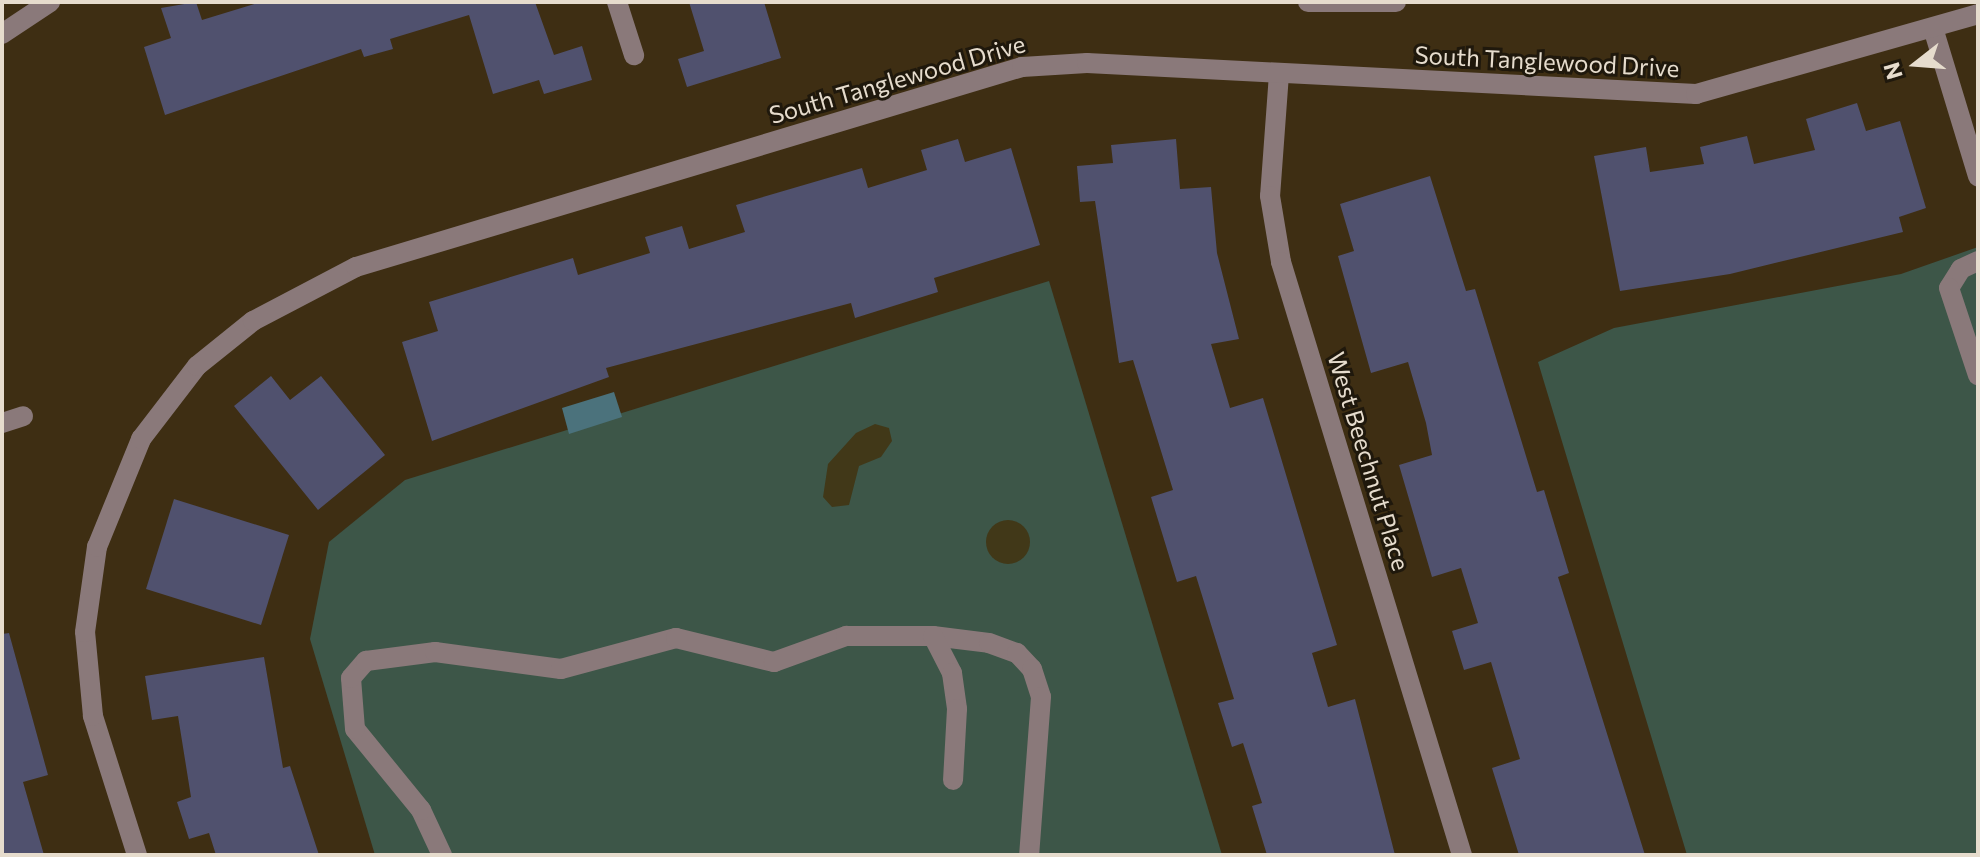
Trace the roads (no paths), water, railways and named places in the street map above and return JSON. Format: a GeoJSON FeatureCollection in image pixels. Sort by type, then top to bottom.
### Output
{"type":"FeatureCollection","features":[{"type":"Feature","properties":{"kind":"street"},"geometry":{"type":"LineString","coordinates":[[2,34],[50,2]]}},
{"type":"Feature","properties":{"kind":"street"},"geometry":{"type":"LineString","coordinates":[[617,2],[634,55]]}},
{"type":"Feature","properties":{"kind":"street"},"geometry":{"type":"LineString","coordinates":[[1308,2],[1396,2]]}},
{"type":"Feature","properties":{"kind":"street","name":"South Tanglewood Drive"},"geometry":{"type":"LineString","coordinates":[[137,855],[93,716],[85,632],[97,547],[141,439],[197,366],[253,321],[356,267],[1022,67],[1087,63],[1696,94],[1978,14]]}},
{"type":"Feature","properties":{"kind":"street"},"geometry":{"type":"LineString","coordinates":[[1933,28],[1978,176]]}},
{"type":"Feature","properties":{"kind":"street","name":"West Beechnut Place"},"geometry":{"type":"LineString","coordinates":[[1279,74],[1270,196],[1281,262],[1462,855]]}},
{"type":"Feature","properties":{"kind":"street"},"geometry":{"type":"LineString","coordinates":[[1978,261],[1961,269],[1949,288],[1978,375]]}},
{"type":"Feature","properties":{"kind":"street"},"geometry":{"type":"LineString","coordinates":[[2,423],[23,416]]}},
{"type":"Feature","properties":{"kind":"street"},"geometry":{"type":"LineString","coordinates":[[442,855],[421,810],[355,729],[351,678],[366,661],[435,652],[561,669],[676,638],[774,662],[846,636],[933,636],[989,643],[1017,653],[1032,669],[1041,697],[1029,855]]}},
{"type":"Feature","properties":{"kind":"street"},"geometry":{"type":"LineString","coordinates":[[933,636],[952,673],[953,780]]}},
{"type":"Feature","properties":{"kind":"water"},"geometry":{"type":"Polygon","coordinates":[[[614,392],[622,417],[569,434],[562,408],[614,392]]]}}]}
